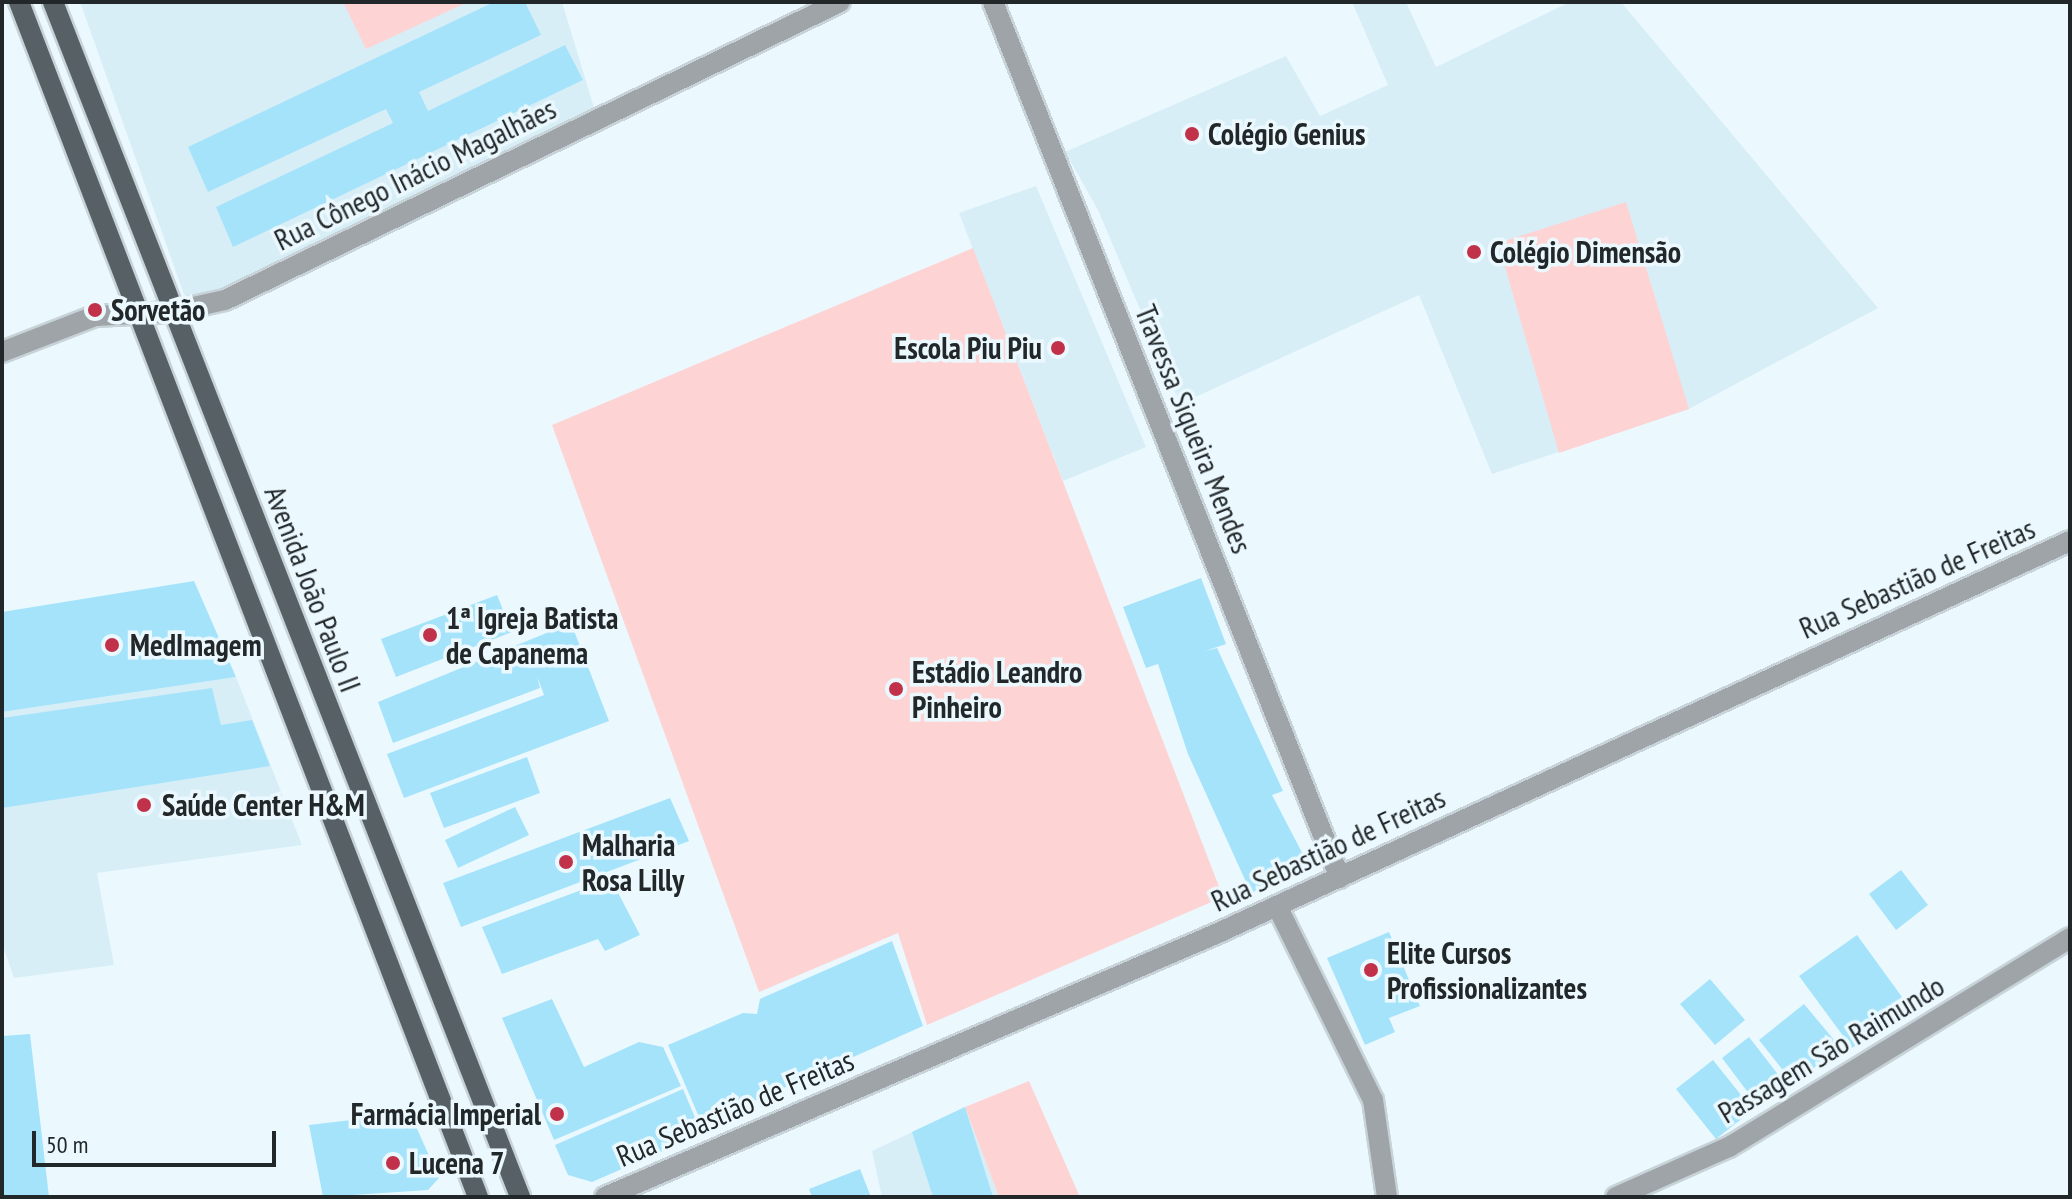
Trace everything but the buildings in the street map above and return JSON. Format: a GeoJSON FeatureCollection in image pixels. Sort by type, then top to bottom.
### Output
{"type":"FeatureCollection","features":[{"type":"Feature","properties":{"kind":"main road"},"geometry":{"type":"LineString","coordinates":[[19,2],[478,1197]]}},
{"type":"Feature","properties":{"kind":"main road","name":"Avenida João Paulo II"},"geometry":{"type":"LineString","coordinates":[[53,2],[171,312],[520,1197]]}},
{"type":"Feature","properties":{"kind":"street","name":"Rua Cônego Inácio Magalhães"},"geometry":{"type":"LineString","coordinates":[[2,352],[95,316],[138,311],[171,312],[225,300],[840,2]]}},
{"type":"Feature","properties":{"kind":"street","name":"Travessa Siqueira Mendes"},"geometry":{"type":"LineString","coordinates":[[993,2],[1340,878]]}},
{"type":"Feature","properties":{"kind":"street","name":"Rua Sebastião de Freitas"},"geometry":{"type":"LineString","coordinates":[[605,1197],[1340,878],[2070,541]]}},
{"type":"Feature","properties":{"kind":"street"},"geometry":{"type":"LineString","coordinates":[[1277,906],[1373,1100],[1387,1197]]}},
{"type":"Feature","properties":{"kind":"street","name":"Passagem São Raimundo"},"geometry":{"type":"LineString","coordinates":[[1616,1197],[1729,1147],[2070,938]]}},
{"type":"Feature","properties":{"kind":"shaded area"},"geometry":{"type":"Polygon","coordinates":[[[80,2],[562,2],[596,114],[191,314],[80,2]]]}},
{"type":"Feature","properties":{"kind":"shaded area"},"geometry":{"type":"Polygon","coordinates":[[[343,2],[468,2],[366,49],[343,2]]]}},
{"type":"Feature","properties":{"kind":"shaded area","name":"Colégio Dimensão"},"geometry":{"type":"Polygon","coordinates":[[[1352,2],[1406,2],[1436,67],[1570,2],[1621,2],[1878,308],[1689,409],[1492,474],[1419,295],[1180,404],[1098,210],[1065,152],[1286,56],[1320,116],[1388,85],[1352,2]]]}},
{"type":"Feature","properties":{"kind":"shaded area","name":"Escola Piu Piu"},"geometry":{"type":"Polygon","coordinates":[[[1036,186],[1146,447],[1063,481],[959,213],[1036,186]]]}},
{"type":"Feature","properties":{"kind":"shaded area"},"geometry":{"type":"Polygon","coordinates":[[[1626,202],[1689,409],[1559,453],[1498,243],[1626,202]]]}},
{"type":"Feature","properties":{"kind":"shaded area","name":"Estádio Leandro Pinheiro"},"geometry":{"type":"Polygon","coordinates":[[[973,248],[1223,897],[927,1025],[898,933],[759,992],[552,425],[973,248]]]}},
{"type":"Feature","properties":{"kind":"shaded area","name":"Saúde Center H&M"},"geometry":{"type":"Polygon","coordinates":[[[236,677],[302,845],[97,873],[114,965],[14,978],[2,943],[2,712],[236,677]]]}},
{"type":"Feature","properties":{"kind":"shaded area"},"geometry":{"type":"Polygon","coordinates":[[[1029,1081],[1080,1197],[999,1197],[965,1107],[1029,1081]]]}},
{"type":"Feature","properties":{"kind":"shaded area"},"geometry":{"type":"Polygon","coordinates":[[[965,1107],[999,1197],[882,1197],[872,1151],[965,1107]]]}},
{"type":"Feature","properties":{"kind":"place","name":"Colégio Genius"},"geometry":{"type":"Point","coordinates":[1192,134]}},
{"type":"Feature","properties":{"kind":"place","name":"Colégio Dimensão"},"geometry":{"type":"Point","coordinates":[1474,252]}},
{"type":"Feature","properties":{"kind":"place","name":"Sorvetão"},"geometry":{"type":"Point","coordinates":[95,310]}},
{"type":"Feature","properties":{"kind":"place","name":"Escola Piu Piu"},"geometry":{"type":"Point","coordinates":[1058,348]}},
{"type":"Feature","properties":{"kind":"place","name":"1ª Igreja Batista de Capanema"},"geometry":{"type":"Point","coordinates":[430,635]}},
{"type":"Feature","properties":{"kind":"place","name":"MedImagem"},"geometry":{"type":"Point","coordinates":[112,645]}},
{"type":"Feature","properties":{"kind":"place","name":"Estádio Leandro Pinheiro"},"geometry":{"type":"Point","coordinates":[896,689]}},
{"type":"Feature","properties":{"kind":"place","name":"Saúde Center H&M"},"geometry":{"type":"Point","coordinates":[144,805]}},
{"type":"Feature","properties":{"kind":"place","name":"Malharia Rosa Lilly"},"geometry":{"type":"Point","coordinates":[566,862]}},
{"type":"Feature","properties":{"kind":"place","name":"Elite Cursos Profissionalizantes"},"geometry":{"type":"Point","coordinates":[1371,970]}},
{"type":"Feature","properties":{"kind":"place","name":"Farmácia Imperial"},"geometry":{"type":"Point","coordinates":[557,1114]}},
{"type":"Feature","properties":{"kind":"place","name":"Lucena 7"},"geometry":{"type":"Point","coordinates":[393,1163]}}]}
